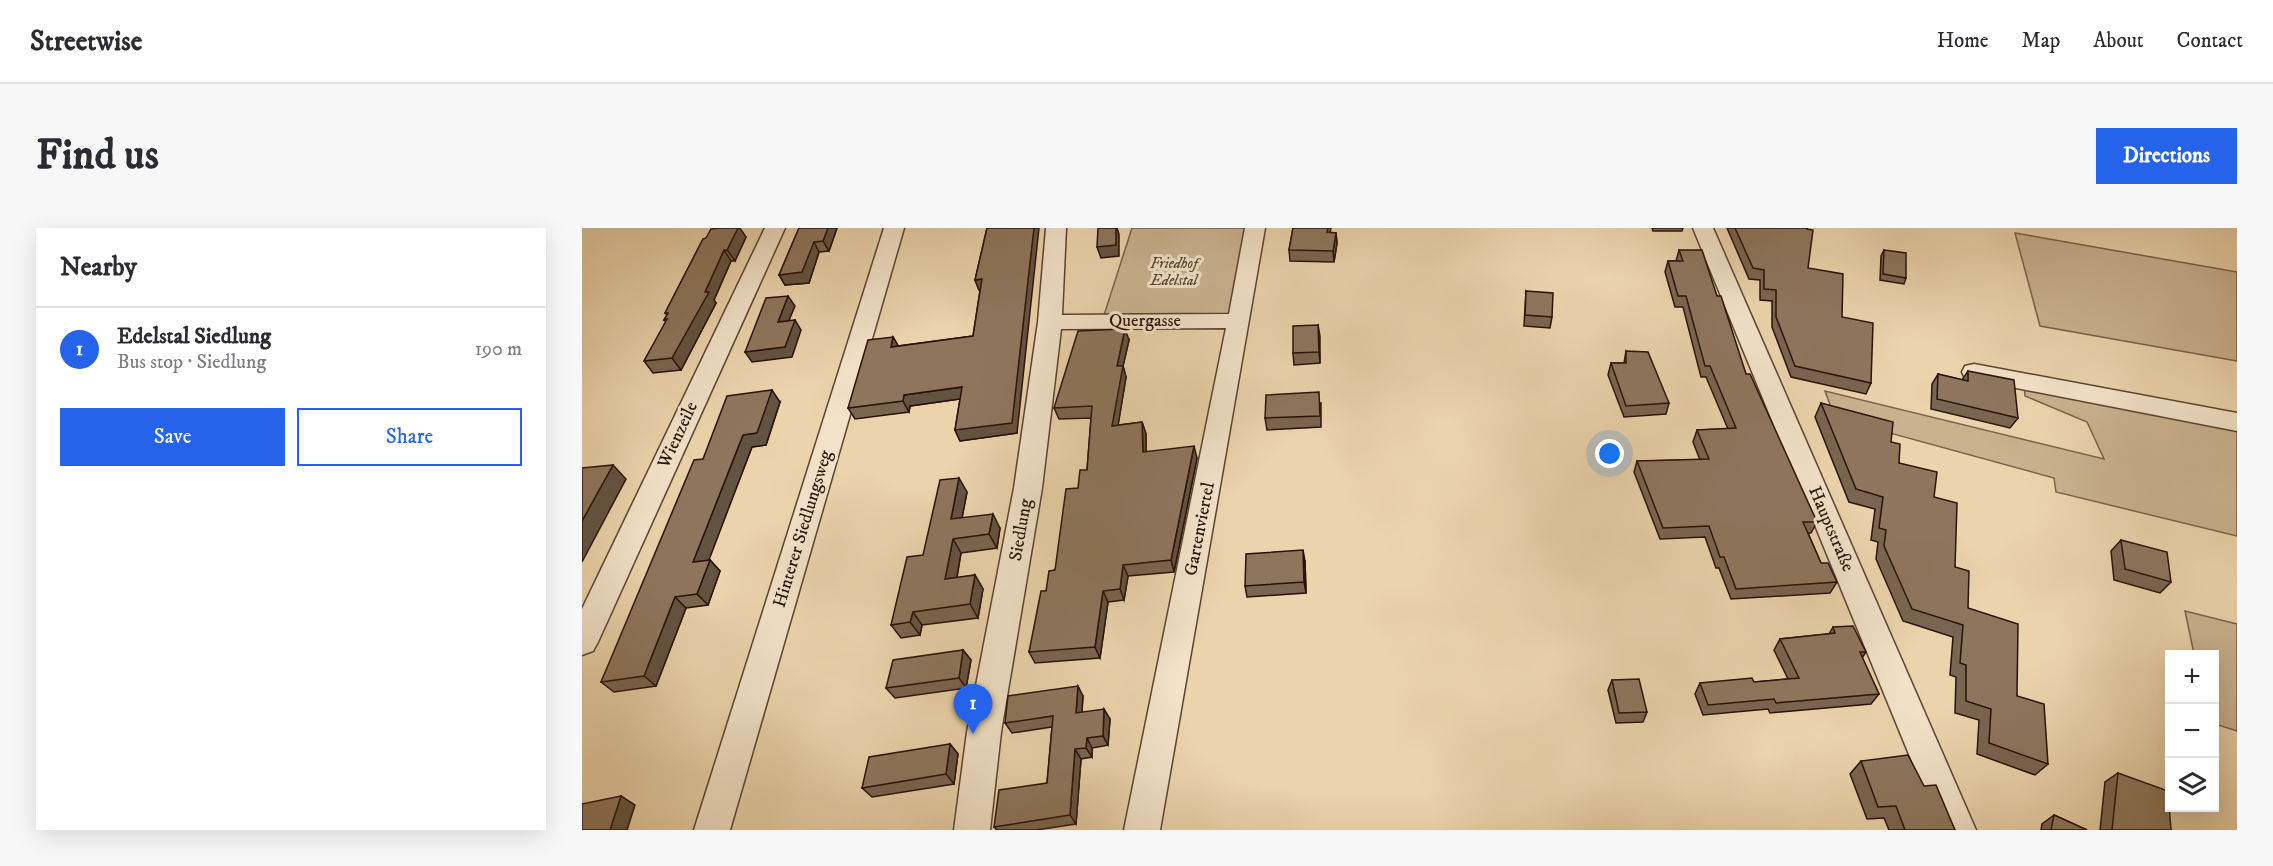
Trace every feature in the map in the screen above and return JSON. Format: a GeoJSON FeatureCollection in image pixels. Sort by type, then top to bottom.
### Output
{"type":"FeatureCollection","features":[{"type":"Feature","properties":{"kind":"street","name":"Wienzeile"},"geometry":{"type":"LineString","coordinates":[[582,642],[775,228]]}},
{"type":"Feature","properties":{"kind":"street","name":"Hinterer Siedlungsweg"},"geometry":{"type":"LineString","coordinates":[[712,830],[894,228]]}},
{"type":"Feature","properties":{"kind":"street","name":"Siedlung"},"geometry":{"type":"LineString","coordinates":[[972,830],[984,732],[1029,488],[1050,322],[1056,228]]}},
{"type":"Feature","properties":{"kind":"street","name":"Gartenviertel"},"geometry":{"type":"LineString","coordinates":[[1142,830],[1255,228]]}},
{"type":"Feature","properties":{"kind":"street","name":"Hauptstraße"},"geometry":{"type":"LineString","coordinates":[[1703,228],[1958,830]]}},
{"type":"Feature","properties":{"kind":"street","name":"Quergasse"},"geometry":{"type":"LineString","coordinates":[[1050,322],[1239,321]]}},
{"type":"Feature","properties":{"kind":"street"},"geometry":{"type":"LineString","coordinates":[[1974,372],[2237,422]]}},
{"type":"Feature","properties":{"kind":"green space","name":"Friedhof Edelstal"},"geometry":{"type":"Polygon","coordinates":[[[1132,228],[1245,228],[1229,316],[1104,315],[1132,228]]]}},
{"type":"Feature","properties":{"kind":"green space"},"geometry":{"type":"Polygon","coordinates":[[[2015,233],[2237,272],[2237,361],[2040,326],[2015,233]]]}},
{"type":"Feature","properties":{"kind":"green space"},"geometry":{"type":"Polygon","coordinates":[[[2024,385],[2237,428],[2237,536],[2056,492],[2054,478],[1835,418],[1825,391],[2104,459],[2087,422],[2025,396],[2024,385]]]}},
{"type":"Feature","properties":{"kind":"green space"},"geometry":{"type":"Polygon","coordinates":[[[2185,611],[2237,624],[2237,731],[2219,725],[2219,650],[2193,650],[2185,611]]]}},
{"type":"Feature","properties":{"kind":"building"},"geometry":{"type":"Polygon","coordinates":[[[738,228],[727,250],[724,250],[705,292],[709,292],[672,358],[644,361],[667,319],[664,320],[668,313],[665,313],[703,239],[711,229],[738,228]]]}},
{"type":"Feature","properties":{"kind":"building"},"geometry":{"type":"Polygon","coordinates":[[[799,228],[828,228],[823,241],[814,242],[802,272],[779,275],[799,228]]]}},
{"type":"Feature","properties":{"kind":"building"},"geometry":{"type":"Polygon","coordinates":[[[987,228],[1034,228],[1012,423],[955,430],[962,387],[904,395],[903,401],[848,408],[868,340],[893,337],[891,347],[973,336],[982,279],[975,280],[987,228]]]}},
{"type":"Feature","properties":{"kind":"building"},"geometry":{"type":"Polygon","coordinates":[[[1098,228],[1116,228],[1116,245],[1097,247],[1098,228]]]}},
{"type":"Feature","properties":{"kind":"building"},"geometry":{"type":"Polygon","coordinates":[[[1293,228],[1328,228],[1327,232],[1336,233],[1333,251],[1289,250],[1293,228]]]}},
{"type":"Feature","properties":{"kind":"building"},"geometry":{"type":"Polygon","coordinates":[[[1735,228],[1807,228],[1813,230],[1808,268],[1843,274],[1842,317],[1873,323],[1871,383],[1795,366],[1776,317],[1776,290],[1764,289],[1764,270],[1753,268],[1735,228]]]}},
{"type":"Feature","properties":{"kind":"building"},"geometry":{"type":"Polygon","coordinates":[[[1679,250],[1702,250],[1717,296],[1721,296],[1746,374],[1750,374],[1817,522],[1803,522],[1821,563],[1828,563],[1837,582],[1736,589],[1724,557],[1720,557],[1709,526],[1663,528],[1637,461],[1709,459],[1697,430],[1736,428],[1710,366],[1705,366],[1686,296],[1678,296],[1668,261],[1683,261],[1679,250]]]}},
{"type":"Feature","properties":{"kind":"building"},"geometry":{"type":"Polygon","coordinates":[[[1884,250],[1906,253],[1906,278],[1883,274],[1884,250]]]}},
{"type":"Feature","properties":{"kind":"building"},"geometry":{"type":"Polygon","coordinates":[[[1526,291],[1553,293],[1552,317],[1525,315],[1526,291]]]}},
{"type":"Feature","properties":{"kind":"building"},"geometry":{"type":"Polygon","coordinates":[[[788,296],[778,322],[795,320],[785,347],[745,352],[766,298],[788,296]]]}},
{"type":"Feature","properties":{"kind":"building"},"geometry":{"type":"Polygon","coordinates":[[[1318,325],[1319,352],[1293,353],[1293,326],[1318,325]]]}},
{"type":"Feature","properties":{"kind":"building"},"geometry":{"type":"Polygon","coordinates":[[[1125,329],[1117,366],[1123,366],[1112,426],[1142,422],[1143,452],[1194,446],[1171,560],[1123,565],[1120,589],[1103,591],[1095,647],[1029,652],[1041,591],[1046,591],[1049,571],[1055,570],[1066,489],[1078,488],[1080,470],[1087,470],[1092,406],[1054,408],[1078,331],[1125,329]]]}},
{"type":"Feature","properties":{"kind":"building"},"geometry":{"type":"Polygon","coordinates":[[[1626,351],[1648,352],[1669,403],[1626,406],[1611,363],[1626,363],[1626,351]]]}},
{"type":"Feature","properties":{"kind":"building"},"geometry":{"type":"Polygon","coordinates":[[[1968,371],[2014,380],[2018,418],[1937,399],[1938,374],[1968,381],[1968,371]]]}},
{"type":"Feature","properties":{"kind":"building"},"geometry":{"type":"Polygon","coordinates":[[[772,390],[757,433],[743,435],[693,562],[710,560],[697,594],[675,597],[644,676],[601,682],[694,460],[703,459],[727,396],[772,390]]]}},
{"type":"Feature","properties":{"kind":"building"},"geometry":{"type":"Polygon","coordinates":[[[1319,392],[1320,416],[1265,418],[1266,395],[1319,392]]]}},
{"type":"Feature","properties":{"kind":"building"},"geometry":{"type":"Polygon","coordinates":[[[1821,403],[1893,422],[1891,442],[1900,444],[1899,463],[1937,472],[1934,497],[1957,503],[1955,567],[1969,571],[1968,608],[2018,624],[2017,696],[2044,704],[2048,764],[1989,743],[1991,709],[1966,701],[1966,665],[1960,663],[1963,625],[1912,609],[1884,546],[1886,530],[1879,528],[1883,497],[1856,489],[1821,403]]]}},
{"type":"Feature","properties":{"kind":"building"},"geometry":{"type":"Polygon","coordinates":[[[613,465],[582,521],[582,468],[613,465]]]}},
{"type":"Feature","properties":{"kind":"building"},"geometry":{"type":"Polygon","coordinates":[[[959,478],[951,519],[993,514],[989,534],[953,539],[945,579],[975,575],[970,604],[913,612],[910,622],[891,625],[907,557],[923,555],[940,480],[959,478]]]}},
{"type":"Feature","properties":{"kind":"building"},"geometry":{"type":"Polygon","coordinates":[[[2121,540],[2167,552],[2171,582],[2125,569],[2121,540]]]}},
{"type":"Feature","properties":{"kind":"building"},"geometry":{"type":"Polygon","coordinates":[[[1303,550],[1304,582],[1245,586],[1246,554],[1303,550]]]}},
{"type":"Feature","properties":{"kind":"building"},"geometry":{"type":"Polygon","coordinates":[[[1853,626],[1866,652],[1860,652],[1879,694],[1776,703],[1774,699],[1708,705],[1700,683],[1752,678],[1754,682],[1799,678],[1780,639],[1835,633],[1833,627],[1853,626]]]}},
{"type":"Feature","properties":{"kind":"building"},"geometry":{"type":"Polygon","coordinates":[[[963,650],[959,678],[886,688],[893,660],[963,650]]]}},
{"type":"Feature","properties":{"kind":"building"},"geometry":{"type":"Polygon","coordinates":[[[1639,679],[1647,712],[1619,713],[1612,680],[1639,679]]]}},
{"type":"Feature","properties":{"kind":"building"},"geometry":{"type":"Polygon","coordinates":[[[1078,686],[1076,713],[1104,709],[1103,736],[1087,738],[1086,748],[1075,749],[1070,815],[994,827],[999,790],[1047,783],[1053,716],[1005,723],[1008,696],[1078,686]]]}},
{"type":"Feature","properties":{"kind":"building"},"geometry":{"type":"Polygon","coordinates":[[[950,744],[946,774],[862,788],[869,757],[950,744]]]}},
{"type":"Feature","properties":{"kind":"building"},"geometry":{"type":"Polygon","coordinates":[[[1908,755],[1924,786],[1936,785],[1955,830],[1905,830],[1896,806],[1878,807],[1861,761],[1908,755]]]}},
{"type":"Feature","properties":{"kind":"building"},"geometry":{"type":"Polygon","coordinates":[[[2118,773],[2165,790],[2165,812],[2170,812],[2171,830],[2112,830],[2118,773]]]}},
{"type":"Feature","properties":{"kind":"building"},"geometry":{"type":"Polygon","coordinates":[[[621,796],[610,830],[582,830],[582,804],[621,796]]]}},
{"type":"Feature","properties":{"kind":"building"},"geometry":{"type":"Polygon","coordinates":[[[2054,815],[2087,830],[2051,830],[2054,815]]]}},
{"type":"Feature","properties":{"kind":"place","name":"Edelstal Siedlung"},"geometry":{"type":"Point","coordinates":[973,734]}}]}
